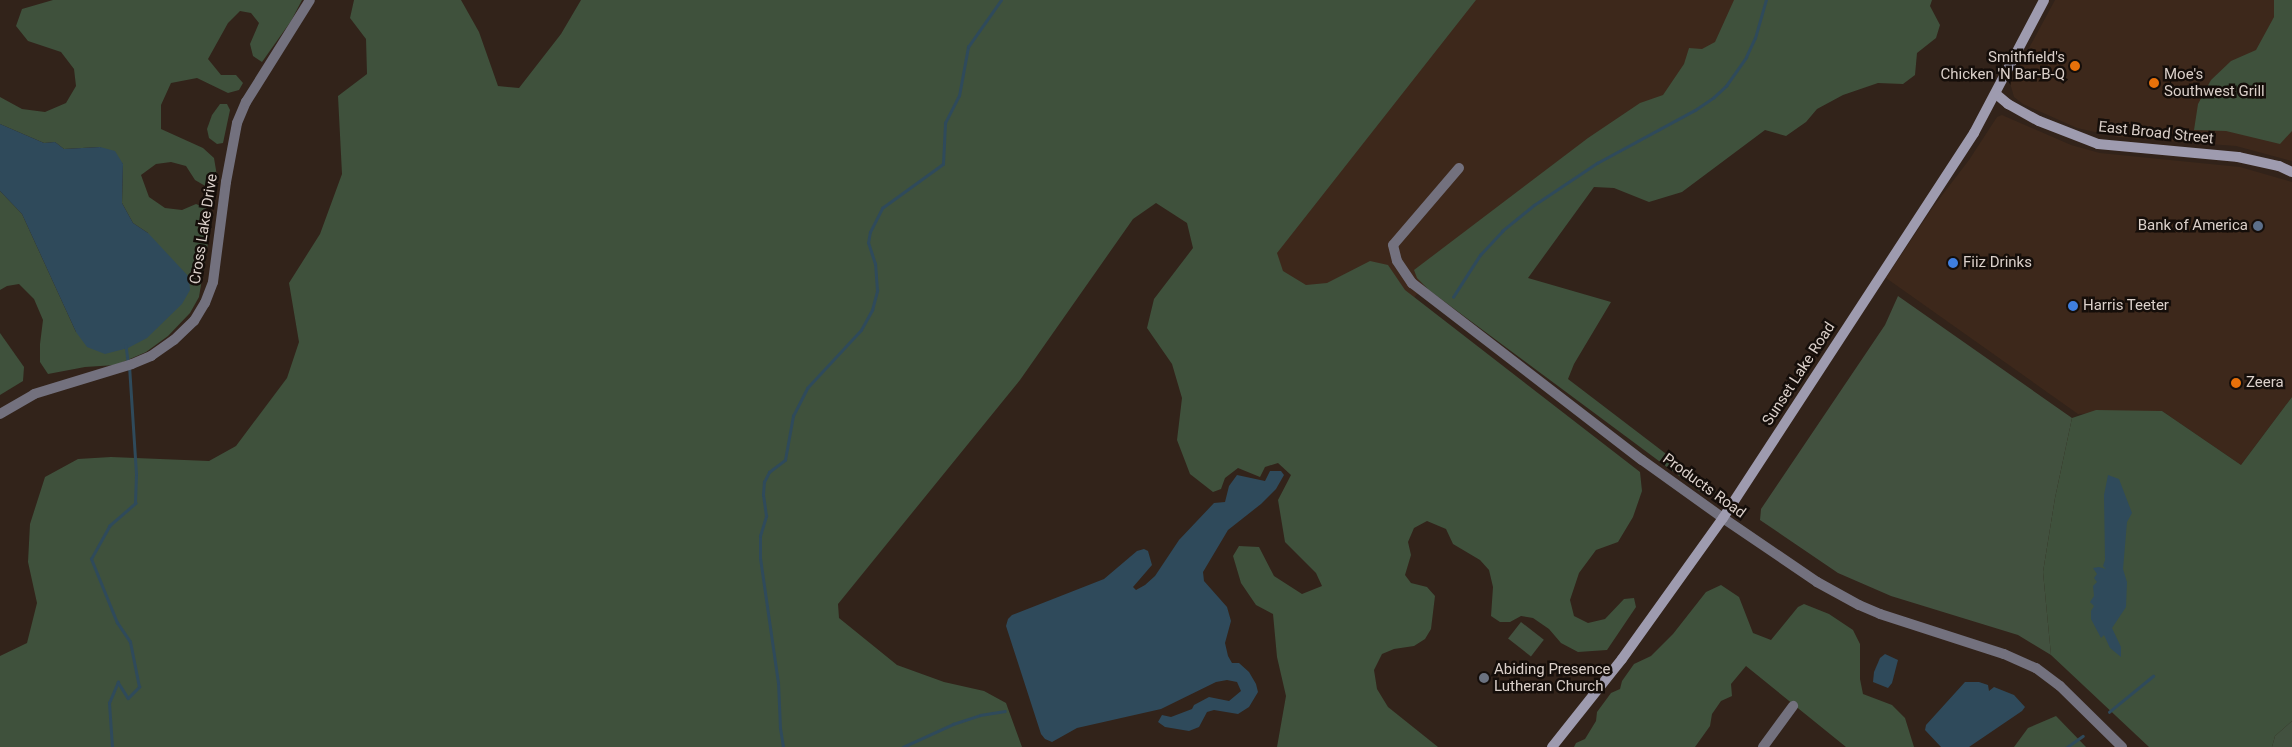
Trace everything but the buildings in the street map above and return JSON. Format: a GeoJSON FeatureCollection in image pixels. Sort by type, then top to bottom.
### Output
{"type":"FeatureCollection","features":[{"type":"Feature","properties":{"kind":"main road","name":"Sunset Lake Road"},"geometry":{"type":"LineString","coordinates":[[1552,747],[1622,659],[1723,518],[1939,188],[1996,94],[2044,0]]}},
{"type":"Feature","properties":{"kind":"main road","name":"East Broad Street"},"geometry":{"type":"LineString","coordinates":[[1996,94],[2008,104],[2038,121],[2098,144],[2238,156],[2279,166],[2292,172]]}},
{"type":"Feature","properties":{"kind":"street","name":"Cross Lake Drive"},"geometry":{"type":"LineString","coordinates":[[0,414],[34,394],[132,364],[151,356],[174,340],[194,321],[205,303],[213,282],[226,182],[237,123],[246,102],[310,0]]}},
{"type":"Feature","properties":{"kind":"street","name":"Products Road"},"geometry":{"type":"LineString","coordinates":[[1459,168],[1393,244],[1397,261],[1412,283],[1635,454],[1723,518],[1817,582],[1880,614],[2004,654],[2036,668],[2060,686],[2122,747]]}},
{"type":"Feature","properties":{"kind":"street"},"geometry":{"type":"LineString","coordinates":[[1763,747],[1793,706]]}},
{"type":"Feature","properties":{"kind":"shaded area"},"geometry":{"type":"Polygon","coordinates":[[[1447,0],[1749,0],[1702,91],[1430,280],[1409,303],[1235,284],[1447,0]]]}},
{"type":"Feature","properties":{"kind":"shaded area"},"geometry":{"type":"Polygon","coordinates":[[[2055,0],[2292,0],[2292,161],[2236,146],[2117,137],[2077,128],[2023,104],[2014,97],[2010,83],[2055,0]]]}},
{"type":"Feature","properties":{"kind":"shaded area"},"geometry":{"type":"Polygon","coordinates":[[[2002,115],[2071,145],[2100,153],[2240,167],[2292,182],[2292,397],[2241,465],[2162,411],[2078,414],[1886,278],[1933,207],[1969,160],[1997,117],[2002,115]]]}},
{"type":"Feature","properties":{"kind":"green space"},"geometry":{"type":"Polygon","coordinates":[[[53,0],[302,0],[291,21],[262,62],[253,56],[250,44],[259,23],[251,13],[240,11],[228,23],[208,59],[221,75],[236,75],[243,83],[239,90],[228,93],[197,78],[171,83],[161,105],[161,129],[203,148],[214,158],[217,176],[207,187],[195,180],[186,166],[171,162],[156,164],[141,175],[149,197],[165,208],[182,210],[196,204],[206,208],[212,219],[199,297],[190,313],[168,336],[146,352],[116,365],[85,367],[48,374],[40,362],[43,320],[34,299],[19,284],[7,286],[0,290],[0,191],[22,214],[76,332],[148,233],[133,223],[122,203],[123,164],[100,147],[64,149],[55,142],[44,143],[0,124],[0,97],[22,109],[45,112],[66,103],[76,86],[74,69],[61,52],[28,41],[16,26],[22,9],[53,0]]]}},
{"type":"Feature","properties":{"kind":"green space"},"geometry":{"type":"Polygon","coordinates":[[[354,0],[461,0],[479,32],[498,86],[519,88],[561,34],[581,0],[1476,0],[1277,253],[1283,271],[1306,285],[1327,283],[1370,261],[1388,265],[1405,290],[1640,472],[1642,491],[1633,517],[1618,542],[1596,550],[1579,573],[1570,600],[1574,616],[1588,623],[1605,619],[1624,599],[1634,598],[1636,607],[1607,650],[1578,652],[1561,643],[1549,629],[1533,618],[1521,616],[1510,622],[1500,622],[1491,616],[1493,587],[1489,570],[1480,560],[1453,544],[1446,529],[1427,521],[1414,528],[1408,542],[1411,555],[1405,575],[1411,583],[1427,587],[1435,596],[1431,629],[1425,639],[1414,646],[1394,649],[1382,654],[1374,670],[1377,689],[1388,707],[1438,747],[1277,747],[1286,696],[1277,657],[1273,614],[1256,605],[1241,583],[1233,556],[1239,546],[1259,547],[1274,576],[1302,594],[1322,586],[1316,573],[1285,542],[1278,500],[1291,475],[1278,463],[1265,467],[1260,477],[1238,468],[1225,478],[1221,489],[1213,492],[1190,474],[1177,440],[1182,398],[1172,364],[1147,328],[1154,299],[1193,248],[1187,223],[1156,203],[1133,219],[1020,380],[838,604],[839,618],[897,665],[944,682],[984,691],[1006,703],[1022,747],[0,747],[0,656],[27,643],[37,603],[28,562],[30,524],[45,477],[78,459],[111,457],[209,461],[236,446],[287,378],[299,342],[289,283],[320,234],[342,174],[338,96],[367,74],[366,39],[350,18],[354,0]]]}},
{"type":"Feature","properties":{"kind":"green space"},"geometry":{"type":"Polygon","coordinates":[[[1734,0],[1932,0],[1930,6],[1940,25],[1936,38],[1917,53],[1915,75],[1903,84],[1878,83],[1843,95],[1817,109],[1806,122],[1786,136],[1765,130],[1682,192],[1649,202],[1614,188],[1594,187],[1528,278],[1611,302],[1574,364],[1568,379],[1716,492],[1711,495],[1702,493],[1429,290],[1417,278],[1414,270],[1588,138],[1640,103],[1663,95],[1684,64],[1689,48],[1702,49],[1715,42],[1734,0]]]}},
{"type":"Feature","properties":{"kind":"green space"},"geometry":{"type":"Polygon","coordinates":[[[2274,0],[2292,0],[2292,131],[2280,144],[2226,131],[2194,130],[2198,104],[2211,80],[2231,61],[2256,50],[2274,17],[2274,0]]]}},
{"type":"Feature","properties":{"kind":"green space"},"geometry":{"type":"Polygon","coordinates":[[[220,104],[227,104],[230,110],[223,143],[217,144],[209,138],[207,129],[212,115],[220,104]]]}},
{"type":"Feature","properties":{"kind":"green space"},"geometry":{"type":"Polygon","coordinates":[[[1898,296],[2072,418],[2055,498],[2043,572],[2051,655],[2018,635],[1891,596],[1838,573],[1760,520],[1761,509],[1885,325],[1898,296]]]}},
{"type":"Feature","properties":{"kind":"green space"},"geometry":{"type":"Polygon","coordinates":[[[0,333],[24,367],[23,381],[0,395],[0,333]]]}},
{"type":"Feature","properties":{"kind":"green space"},"geometry":{"type":"Polygon","coordinates":[[[2292,397],[2292,721],[2275,736],[2272,747],[2149,747],[2051,655],[2043,572],[2055,498],[2072,418],[2096,410],[2162,411],[2241,465],[2292,397]]]}},
{"type":"Feature","properties":{"kind":"green space"},"geometry":{"type":"Polygon","coordinates":[[[1721,585],[1739,597],[1753,633],[1771,640],[1798,607],[1804,604],[1829,614],[1853,630],[1860,644],[1860,679],[1863,694],[1892,705],[1905,718],[1914,747],[1846,747],[1746,666],[1731,684],[1732,696],[1721,701],[1712,714],[1710,726],[1695,747],[1574,747],[1576,743],[1585,739],[1596,721],[1597,712],[1611,693],[1620,689],[1622,681],[1634,664],[1651,656],[1673,634],[1706,592],[1721,585]]]}},
{"type":"Feature","properties":{"kind":"green space"},"geometry":{"type":"Polygon","coordinates":[[[1521,622],[1544,640],[1531,656],[1508,639],[1521,622]]]}},
{"type":"Feature","properties":{"kind":"green space"},"geometry":{"type":"Polygon","coordinates":[[[2056,716],[2086,747],[2014,747],[2028,728],[2056,716]]]}},
{"type":"Feature","properties":{"kind":"green space"},"geometry":{"type":"Polygon","coordinates":[[[2292,721],[2292,747],[2272,747],[2275,736],[2292,721]]]}},
{"type":"Feature","properties":{"kind":"water"},"geometry":{"type":"Polygon","coordinates":[[[0,124],[44,143],[55,142],[64,149],[100,147],[115,151],[123,164],[122,203],[133,223],[148,233],[189,277],[190,290],[182,304],[147,338],[128,348],[105,354],[87,347],[76,332],[22,214],[0,191],[0,124]]]}},
{"type":"Feature","properties":{"kind":"water"},"geometry":{"type":"Polygon","coordinates":[[[1270,471],[1281,471],[1284,475],[1276,489],[1261,504],[1228,530],[1203,572],[1204,581],[1227,607],[1231,621],[1225,643],[1228,656],[1232,663],[1239,663],[1249,672],[1256,684],[1258,692],[1249,707],[1238,714],[1214,710],[1207,712],[1199,727],[1189,731],[1165,727],[1158,722],[1162,715],[1171,717],[1192,709],[1194,705],[1209,697],[1229,701],[1241,691],[1237,682],[1227,680],[1216,682],[1161,709],[1077,728],[1052,742],[1045,739],[1041,734],[1006,626],[1008,619],[1012,615],[1104,579],[1137,551],[1144,549],[1148,551],[1152,565],[1133,587],[1136,590],[1145,585],[1155,576],[1179,540],[1214,503],[1225,502],[1229,486],[1237,475],[1265,481],[1270,471]]]}},
{"type":"Feature","properties":{"kind":"water"},"geometry":{"type":"Polygon","coordinates":[[[2108,475],[2119,479],[2132,513],[2127,522],[2123,569],[2127,582],[2126,607],[2112,628],[2121,647],[2121,657],[2110,648],[2104,635],[2101,638],[2091,619],[2091,611],[2094,606],[2090,602],[2094,596],[2093,586],[2097,582],[2094,578],[2097,574],[2093,568],[2106,569],[2103,566],[2105,560],[2104,495],[2108,475]]]}},
{"type":"Feature","properties":{"kind":"water"},"geometry":{"type":"Polygon","coordinates":[[[1885,654],[1898,660],[1892,683],[1888,688],[1873,682],[1874,672],[1880,658],[1885,654]]]}},
{"type":"Feature","properties":{"kind":"water"},"geometry":{"type":"Polygon","coordinates":[[[1965,682],[1979,682],[1988,685],[1989,691],[1994,687],[2014,695],[2025,707],[2022,711],[1969,747],[1941,747],[1925,730],[1926,725],[1965,682]]]}},
{"type":"Feature","properties":{"kind":"waterway"},"geometry":{"type":"LineString","coordinates":[[783,747],[780,728],[778,683],[760,558],[760,536],[766,516],[763,495],[764,482],[769,472],[785,460],[793,416],[807,388],[861,330],[872,310],[877,291],[875,264],[868,243],[870,232],[882,208],[943,164],[945,123],[959,96],[968,47],[1001,0]]}},
{"type":"Feature","properties":{"kind":"waterway"},"geometry":{"type":"LineString","coordinates":[[1453,297],[1480,255],[1502,231],[1534,205],[1597,163],[1695,110],[1713,98],[1726,86],[1746,57],[1755,38],[1766,0]]}},
{"type":"Feature","properties":{"kind":"waterway"},"geometry":{"type":"LineString","coordinates":[[126,345],[128,361]]}},
{"type":"Feature","properties":{"kind":"waterway"},"geometry":{"type":"LineString","coordinates":[[112,747],[109,703],[118,682],[128,698],[139,687],[130,642],[117,623],[91,559],[109,526],[135,503],[136,474],[129,367]]}},
{"type":"Feature","properties":{"kind":"waterway"},"geometry":{"type":"LineString","coordinates":[[2109,712],[2153,676]]}},
{"type":"Feature","properties":{"kind":"waterway"},"geometry":{"type":"LineString","coordinates":[[903,747],[953,724],[980,715],[1005,711]]}},
{"type":"Feature","properties":{"kind":"waterway"},"geometry":{"type":"LineString","coordinates":[[2067,747],[2083,736]]}},
{"type":"Feature","properties":{"kind":"place","name":"Smithfield's Chicken 'N Bar-B-Q"},"geometry":{"type":"Point","coordinates":[2075,66]}},
{"type":"Feature","properties":{"kind":"place","name":"Moe's Southwest Grill"},"geometry":{"type":"Point","coordinates":[2154,83]}},
{"type":"Feature","properties":{"kind":"place","name":"Bank of America"},"geometry":{"type":"Point","coordinates":[2258,226]}},
{"type":"Feature","properties":{"kind":"place","name":"Fiiz Drinks"},"geometry":{"type":"Point","coordinates":[1953,263]}},
{"type":"Feature","properties":{"kind":"place","name":"Harris Teeter"},"geometry":{"type":"Point","coordinates":[2073,306]}},
{"type":"Feature","properties":{"kind":"place","name":"Zeera"},"geometry":{"type":"Point","coordinates":[2236,383]}},
{"type":"Feature","properties":{"kind":"place","name":"Abiding Presence Lutheran Church"},"geometry":{"type":"Point","coordinates":[1484,678]}}]}
